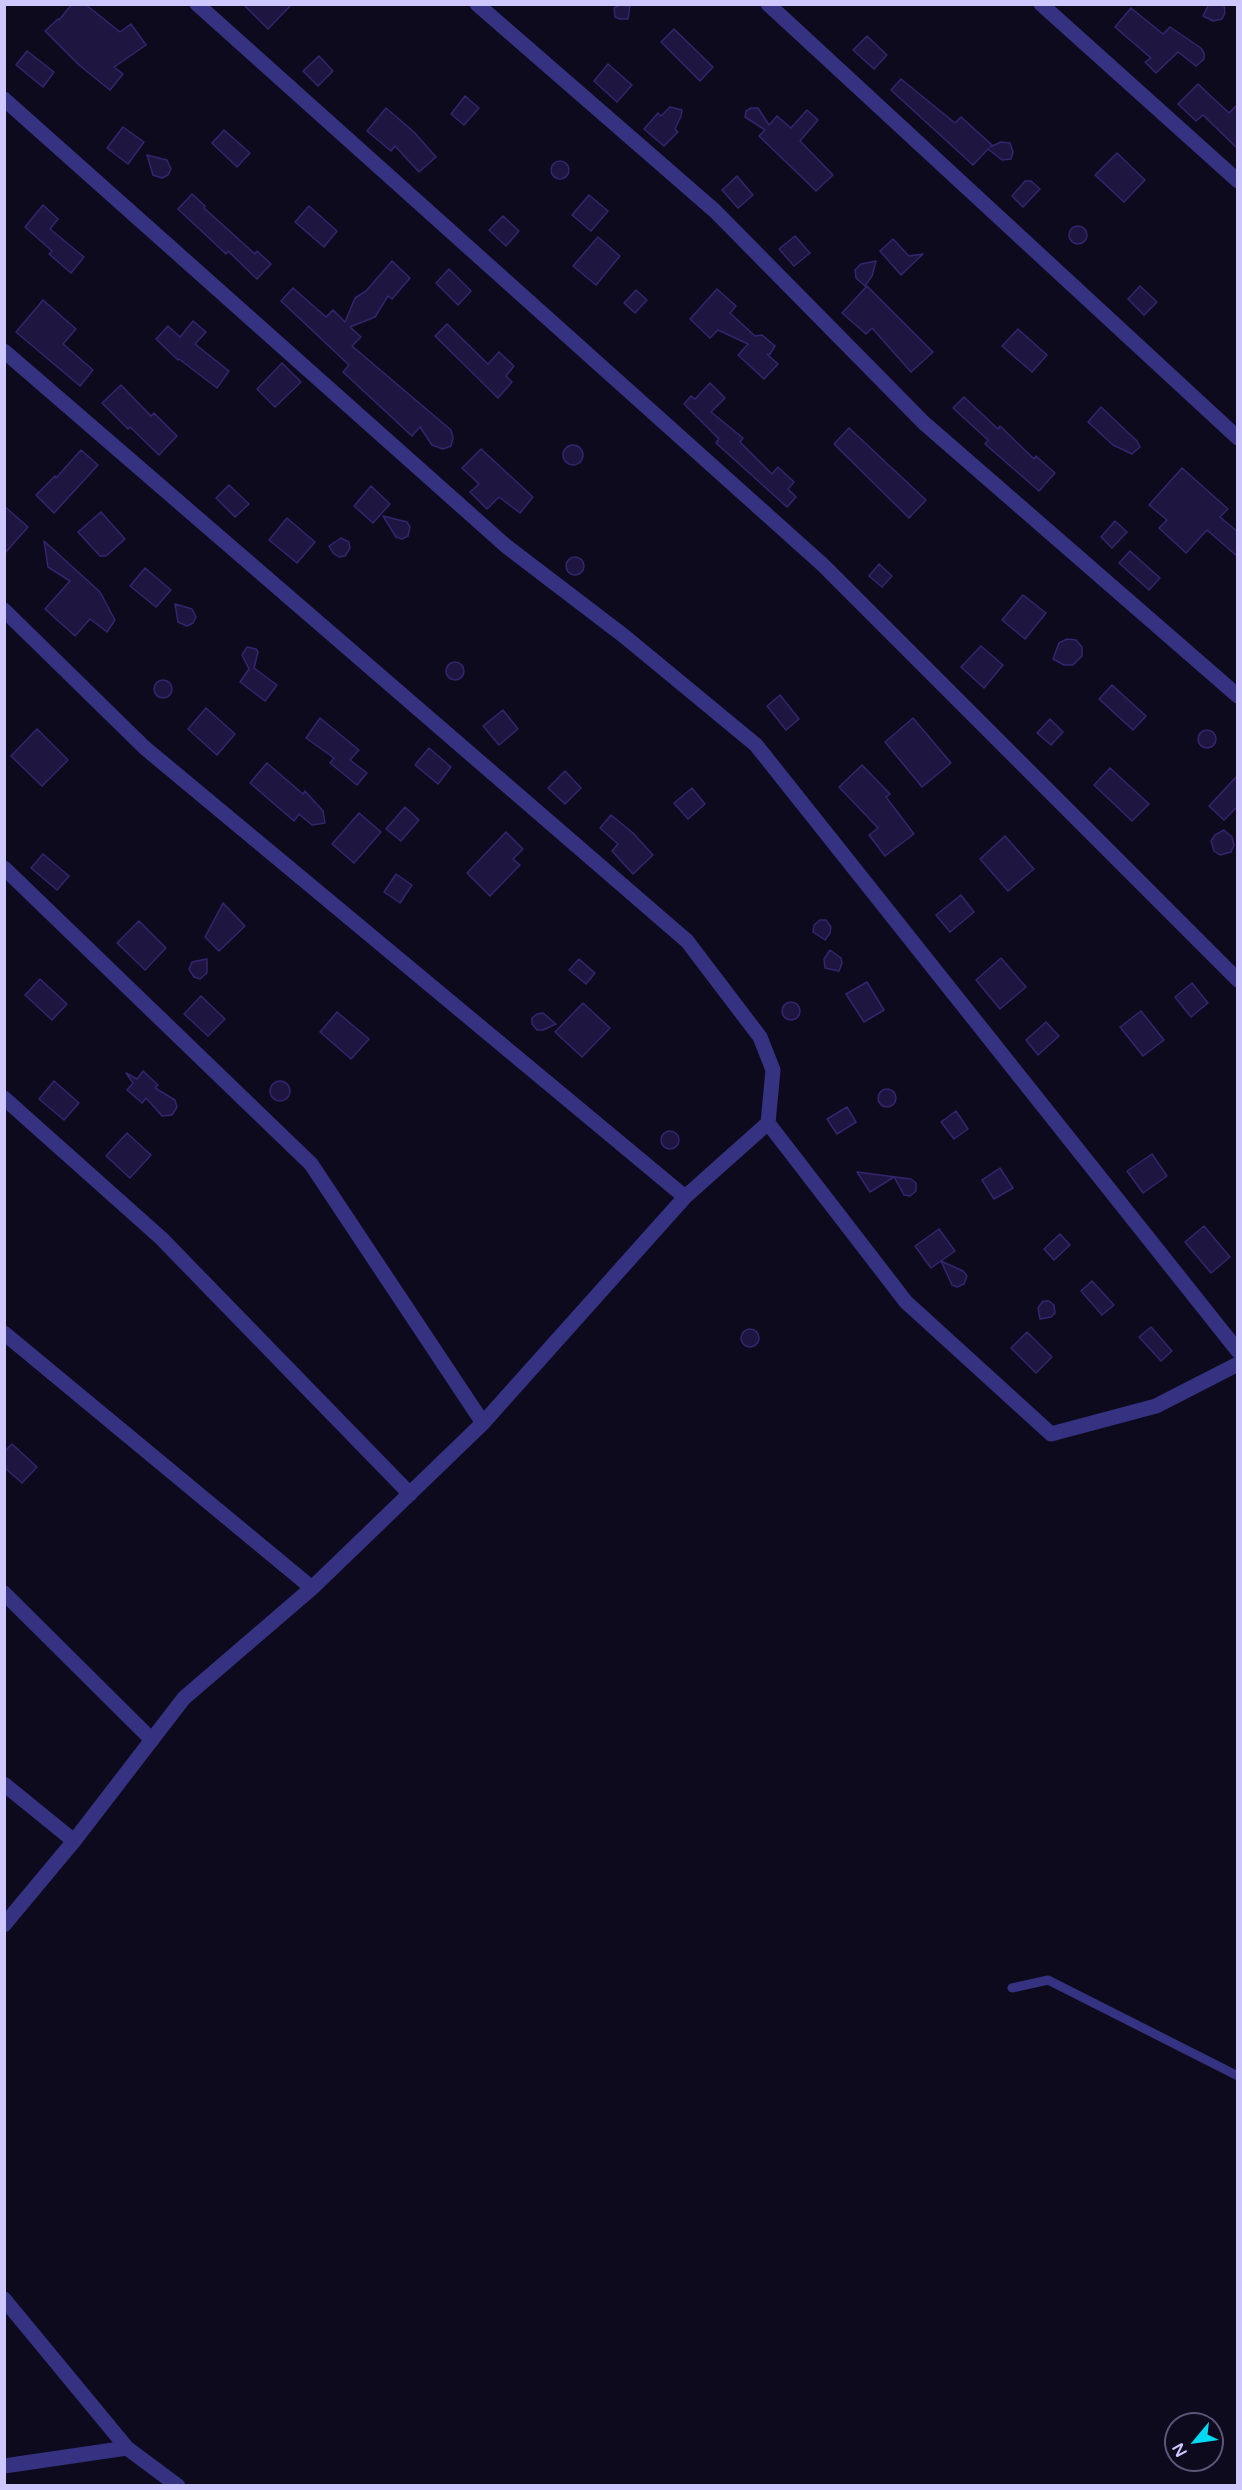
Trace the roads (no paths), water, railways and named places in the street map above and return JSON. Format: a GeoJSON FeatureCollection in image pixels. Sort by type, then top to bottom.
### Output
{"type":"FeatureCollection","features":[{"type":"Feature","properties":{"kind":"street"},"geometry":{"type":"LineString","coordinates":[[197,4],[823,565],[1238,980]]}},
{"type":"Feature","properties":{"kind":"street"},"geometry":{"type":"LineString","coordinates":[[477,4],[715,211],[924,423],[1238,696]]}},
{"type":"Feature","properties":{"kind":"street"},"geometry":{"type":"LineString","coordinates":[[768,4],[1238,438]]}},
{"type":"Feature","properties":{"kind":"street"},"geometry":{"type":"LineString","coordinates":[[1041,4],[1238,181]]}},
{"type":"Feature","properties":{"kind":"street"},"geometry":{"type":"LineString","coordinates":[[4,99],[506,546],[624,636],[756,745],[1238,1351]]}},
{"type":"Feature","properties":{"kind":"street"},"geometry":{"type":"LineString","coordinates":[[4,351],[687,941],[760,1037],[773,1070],[768,1123],[685,1197],[483,1423],[312,1588],[184,1698],[74,1841],[4,1925]]}},
{"type":"Feature","properties":{"kind":"street"},"geometry":{"type":"LineString","coordinates":[[4,610],[145,748],[685,1197]]}},
{"type":"Feature","properties":{"kind":"street"},"geometry":{"type":"LineString","coordinates":[[4,868],[310,1164],[483,1423]]}},
{"type":"Feature","properties":{"kind":"street"},"geometry":{"type":"LineString","coordinates":[[4,1098],[161,1238],[410,1494]]}},
{"type":"Feature","properties":{"kind":"street"},"geometry":{"type":"LineString","coordinates":[[768,1123],[906,1302],[1051,1434],[1156,1406],[1238,1364]]}},
{"type":"Feature","properties":{"kind":"street"},"geometry":{"type":"LineString","coordinates":[[4,1333],[312,1588]]}},
{"type":"Feature","properties":{"kind":"street"},"geometry":{"type":"LineString","coordinates":[[4,1593],[152,1740]]}},
{"type":"Feature","properties":{"kind":"street"},"geometry":{"type":"LineString","coordinates":[[4,1784],[74,1841]]}},
{"type":"Feature","properties":{"kind":"street"},"geometry":{"type":"LineString","coordinates":[[4,2300],[127,2448],[178,2486]]}},
{"type":"Feature","properties":{"kind":"street"},"geometry":{"type":"LineString","coordinates":[[4,2466],[127,2448]]}},
{"type":"Feature","properties":{"kind":"lane"},"geometry":{"type":"LineString","coordinates":[[1012,1988],[1048,1980],[1238,2076]]}}]}
